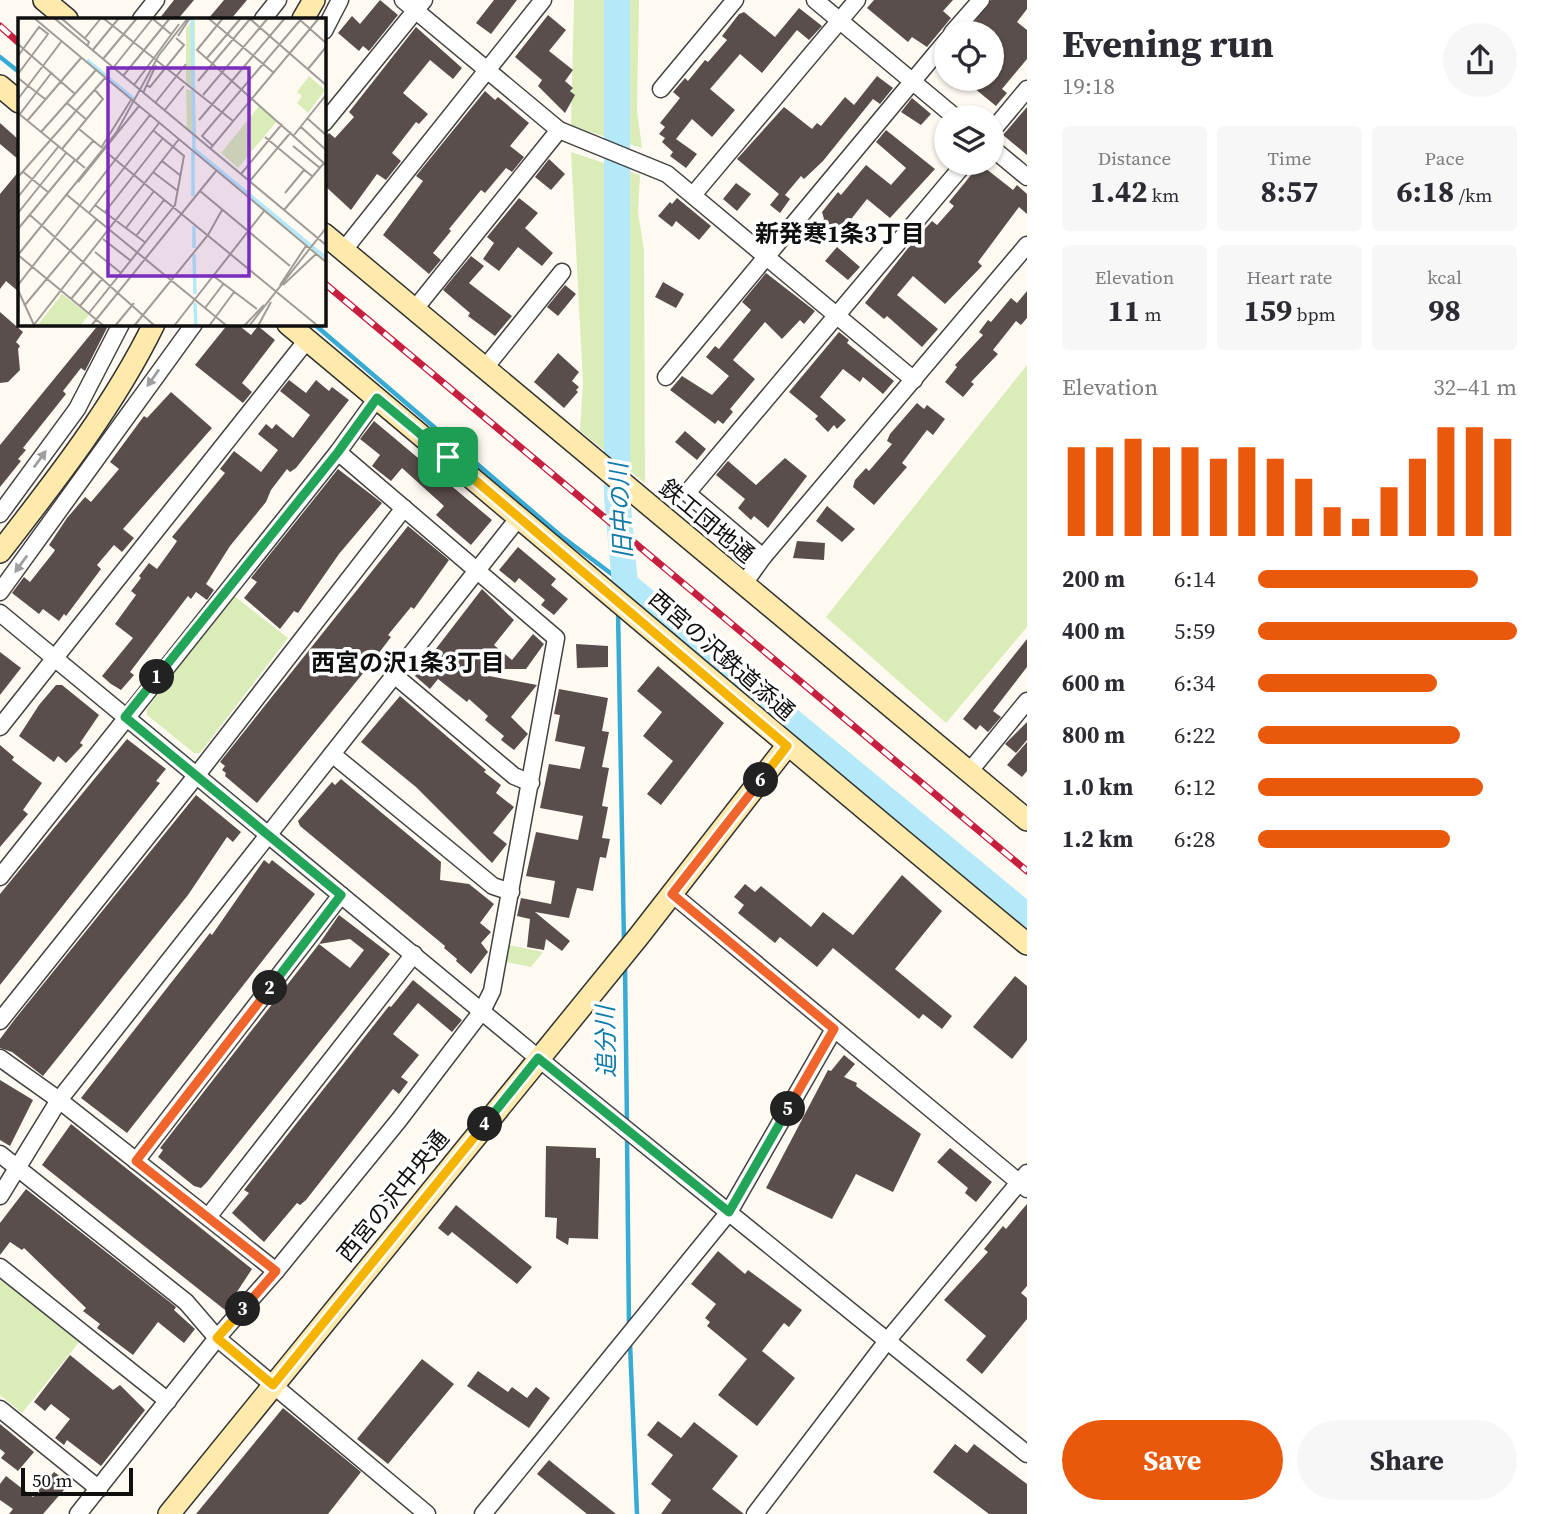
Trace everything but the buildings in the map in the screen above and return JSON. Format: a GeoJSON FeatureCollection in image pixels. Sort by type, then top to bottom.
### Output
{"type":"FeatureCollection","features":[{"type":"Feature","properties":{"kind":"street"},"geometry":{"type":"LineString","coordinates":[[44,0],[66,18]]}},
{"type":"Feature","properties":{"kind":"street"},"geometry":{"type":"LineString","coordinates":[[142,18],[156,0]]}},
{"type":"Feature","properties":{"kind":"street"},"geometry":{"type":"LineString","coordinates":[[264,18],[278,0]]}},
{"type":"Feature","properties":{"kind":"street"},"geometry":{"type":"LineString","coordinates":[[304,18],[314,0]]}},
{"type":"Feature","properties":{"kind":"street"},"geometry":{"type":"LineString","coordinates":[[326,27],[340,0]]}},
{"type":"Feature","properties":{"kind":"street"},"geometry":{"type":"LineString","coordinates":[[343,251],[542,0]]}},
{"type":"Feature","properties":{"kind":"street"},"geometry":{"type":"LineString","coordinates":[[661,89],[735,0]]}},
{"type":"Feature","properties":{"kind":"street"},"geometry":{"type":"LineString","coordinates":[[815,0],[941,105]]}},
{"type":"Feature","properties":{"kind":"street"},"geometry":{"type":"LineString","coordinates":[[693,195],[858,0]]}},
{"type":"Feature","properties":{"kind":"street"},"geometry":{"type":"LineString","coordinates":[[963,21],[981,0]]}},
{"type":"Feature","properties":{"kind":"street"},"geometry":{"type":"LineString","coordinates":[[326,120],[414,4],[559,130],[658,169],[693,195],[914,380]]}},
{"type":"Feature","properties":{"kind":"street"},"geometry":{"type":"LineString","coordinates":[[666,377],[934,55]]}},
{"type":"Feature","properties":{"kind":"street"},"geometry":{"type":"LineString","coordinates":[[0,86],[18,101]]}},
{"type":"Feature","properties":{"kind":"street"},"geometry":{"type":"LineString","coordinates":[[1004,117],[1027,89]]}},
{"type":"Feature","properties":{"kind":"street"},"geometry":{"type":"LineString","coordinates":[[414,310],[559,130]]}},
{"type":"Feature","properties":{"kind":"street"},"geometry":{"type":"LineString","coordinates":[[1004,158],[1027,177]]}},
{"type":"Feature","properties":{"kind":"street"},"geometry":{"type":"LineString","coordinates":[[763,557],[687,493],[955,175]]}},
{"type":"Feature","properties":{"kind":"street","name":"鉄工団地通"},"geometry":{"type":"LineString","coordinates":[[326,236],[1027,820]]}},
{"type":"Feature","properties":{"kind":"street"},"geometry":{"type":"LineString","coordinates":[[743,585],[763,557],[1027,245]]}},
{"type":"Feature","properties":{"kind":"street"},"geometry":{"type":"LineString","coordinates":[[484,369],[562,272]]}},
{"type":"Feature","properties":{"kind":"street"},"geometry":{"type":"LineString","coordinates":[[0,514],[77,409],[120,326]]}},
{"type":"Feature","properties":{"kind":"street"},"geometry":{"type":"LineString","coordinates":[[0,552],[65,470],[142,350],[153,326]]}},
{"type":"Feature","properties":{"kind":"street"},"geometry":{"type":"LineString","coordinates":[[0,592],[193,326]]}},
{"type":"Feature","properties":{"kind":"street","name":"西宮の沢鉄道添通"},"geometry":{"type":"LineString","coordinates":[[290,326],[520,516],[787,746],[1027,944]]}},
{"type":"Feature","properties":{"kind":"street"},"geometry":{"type":"LineString","coordinates":[[0,727],[307,340]]}},
{"type":"Feature","properties":{"kind":"street"},"geometry":{"type":"LineString","coordinates":[[0,877],[338,452],[377,398]]}},
{"type":"Feature","properties":{"kind":"street"},"geometry":{"type":"LineString","coordinates":[[78,1514],[217,1338],[276,1271],[482,1011],[492,990],[556,638],[338,452]]}},
{"type":"Feature","properties":{"kind":"street"},"geometry":{"type":"LineString","coordinates":[[0,1021],[196,776],[404,509]]}},
{"type":"Feature","properties":{"kind":"street"},"geometry":{"type":"LineString","coordinates":[[0,1196],[59,1100],[520,516]]}},
{"type":"Feature","properties":{"kind":"street"},"geometry":{"type":"LineString","coordinates":[[0,613],[538,1058],[1027,1454]]}},
{"type":"Feature","properties":{"kind":"street"},"geometry":{"type":"LineString","coordinates":[[393,674],[514,776],[531,782]]}},
{"type":"Feature","properties":{"kind":"street"},"geometry":{"type":"LineString","coordinates":[[969,772],[1027,701]]}},
{"type":"Feature","properties":{"kind":"street","name":"西宮の沢中央通"},"geometry":{"type":"LineString","coordinates":[[169,1514],[639,936],[787,746]]}},
{"type":"Feature","properties":{"kind":"street"},"geometry":{"type":"LineString","coordinates":[[332,754],[493,886],[510,891]]}},
{"type":"Feature","properties":{"kind":"street"},"geometry":{"type":"LineString","coordinates":[[672,894],[834,1029],[1024,1181],[887,1341],[764,1511]]}},
{"type":"Feature","properties":{"kind":"street"},"geometry":{"type":"LineString","coordinates":[[136,1161],[341,895]]}},
{"type":"Feature","properties":{"kind":"street"},"geometry":{"type":"LineString","coordinates":[[208,1217],[414,954]]}},
{"type":"Feature","properties":{"kind":"street"},"geometry":{"type":"LineString","coordinates":[[483,1514],[729,1212],[834,1029]]}},
{"type":"Feature","properties":{"kind":"street"},"geometry":{"type":"LineString","coordinates":[[0,1058],[59,1100],[276,1271]]}},
{"type":"Feature","properties":{"kind":"street"},"geometry":{"type":"LineString","coordinates":[[0,1154],[186,1303],[217,1338],[427,1514]]}},
{"type":"Feature","properties":{"kind":"street"},"geometry":{"type":"LineString","coordinates":[[0,1267],[168,1401]]}},
{"type":"Feature","properties":{"kind":"street"},"geometry":{"type":"LineString","coordinates":[[0,1409],[99,1489]]}},
{"type":"Feature","properties":{"kind":"green space"},"geometry":{"type":"Polygon","coordinates":[[[574,0],[639,0],[637,110],[642,148],[571,126],[574,0]]]}},
{"type":"Feature","properties":{"kind":"green space"},"geometry":{"type":"Polygon","coordinates":[[[571,152],[640,175],[638,212],[644,250],[645,483],[580,431],[583,383],[571,152]]]}},
{"type":"Feature","properties":{"kind":"green space"},"geometry":{"type":"Polygon","coordinates":[[[1027,365],[1027,627],[946,723],[826,617],[1027,365]]]}},
{"type":"Feature","properties":{"kind":"green space"},"geometry":{"type":"Polygon","coordinates":[[[233,595],[288,638],[200,753],[194,753],[147,715],[147,709],[233,595]]]}},
{"type":"Feature","properties":{"kind":"green space"},"geometry":{"type":"Polygon","coordinates":[[[509,945],[543,952],[531,967],[506,962],[509,945]]]}},
{"type":"Feature","properties":{"kind":"green space"},"geometry":{"type":"Polygon","coordinates":[[[0,1274],[80,1341],[22,1413],[0,1395],[0,1274]]]}},
{"type":"Feature","properties":{"kind":"waterway","name":"旧中の川"},"geometry":{"type":"LineString","coordinates":[[617,0],[617,496],[625,584],[1027,916]]}},
{"type":"Feature","properties":{"kind":"waterway"},"geometry":{"type":"LineString","coordinates":[[0,57],[18,71]]}},
{"type":"Feature","properties":{"kind":"waterway"},"geometry":{"type":"LineString","coordinates":[[316,326],[561,536],[625,584]]}},
{"type":"Feature","properties":{"kind":"waterway","name":"追分川"},"geometry":{"type":"LineString","coordinates":[[616,579],[617,592]]}},
{"type":"Feature","properties":{"kind":"waterway","name":"追分川"},"geometry":{"type":"LineString","coordinates":[[618,611],[624,942]]}},
{"type":"Feature","properties":{"kind":"waterway","name":"追分川"},"geometry":{"type":"LineString","coordinates":[[625,965],[627,1124]]}},
{"type":"Feature","properties":{"kind":"waterway","name":"追分川"},"geometry":{"type":"LineString","coordinates":[[627,1136],[629,1327]]}},
{"type":"Feature","properties":{"kind":"waterway","name":"追分川"},"geometry":{"type":"LineString","coordinates":[[630,1343],[637,1514]]}},
{"type":"Feature","properties":{"kind":"railway"},"geometry":{"type":"LineString","coordinates":[[0,26],[18,42]]}},
{"type":"Feature","properties":{"kind":"railway"},"geometry":{"type":"LineString","coordinates":[[326,285],[1027,871]]}},
{"type":"Feature","properties":{"kind":"district","name":"新発寒1条3丁目"},"geometry":{"type":"Point","coordinates":[840,234]}},
{"type":"Feature","properties":{"kind":"district","name":"西宮の沢1条3丁目"},"geometry":{"type":"Point","coordinates":[408,663]}},
{"type":"Feature","properties":{"kind":"route"},"geometry":{"type":"LineString","coordinates":[[377,398],[448,457],[787,746],[672,894],[834,1029],[729,1212],[538,1058],[273,1385],[217,1338],[276,1271],[136,1161],[341,895],[125,717],[338,452],[377,398]]}}]}
